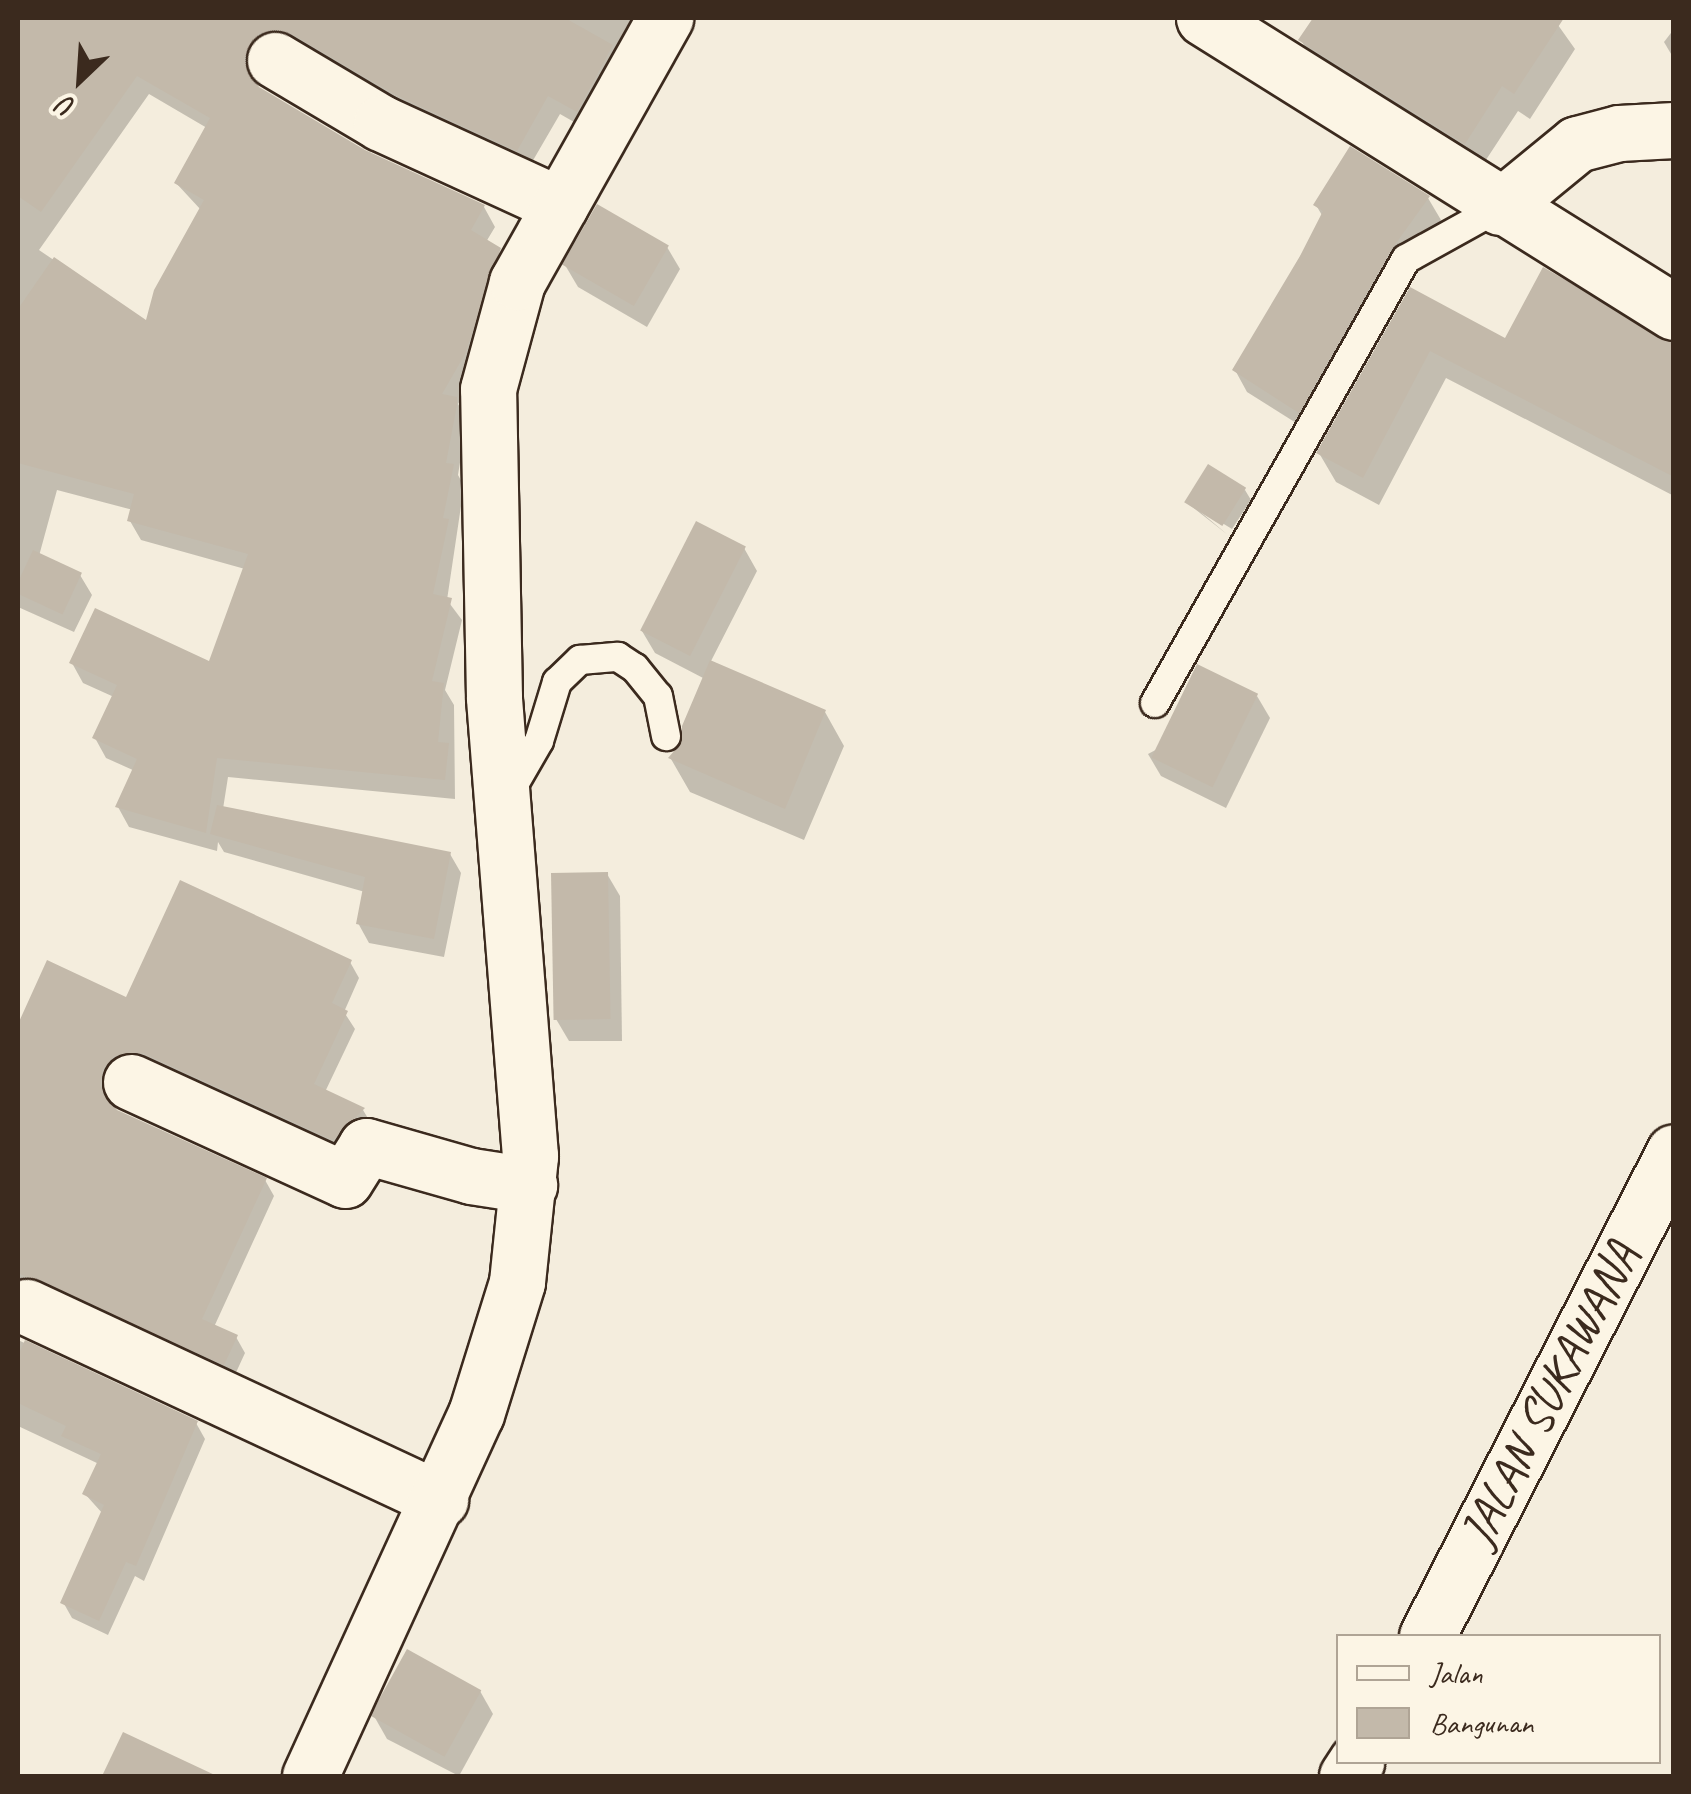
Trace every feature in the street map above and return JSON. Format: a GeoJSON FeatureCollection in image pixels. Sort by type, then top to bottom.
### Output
{"type":"FeatureCollection","features":[{"type":"Feature","properties":{"kind":"street"},"geometry":{"type":"LineString","coordinates":[[310,1776],[440,1500],[476,1414],[517,1282],[529,1185],[522,989],[501,808],[488,579],[488,389],[517,282],[665,18]]}},
{"type":"Feature","properties":{"kind":"street"},"geometry":{"type":"LineString","coordinates":[[1204,18],[1500,207],[1674,312]]}},
{"type":"Feature","properties":{"kind":"street"},"geometry":{"type":"LineString","coordinates":[[275,60],[381,123],[560,205]]}},
{"type":"Feature","properties":{"kind":"street"},"geometry":{"type":"LineString","coordinates":[[1500,207],[1577,144],[1620,133],[1674,130]]}},
{"type":"Feature","properties":{"kind":"street"},"geometry":{"type":"LineString","coordinates":[[131,1082],[345,1180],[366,1146],[471,1176],[529,1185]]}},
{"type":"Feature","properties":{"kind":"street","name":"JALAN SUKAWANA"},"geometry":{"type":"LineString","coordinates":[[1428,1634],[1674,1152]]}},
{"type":"Feature","properties":{"kind":"street"},"geometry":{"type":"LineString","coordinates":[[27,1308],[440,1500]]}},
{"type":"Feature","properties":{"kind":"lane"},"geometry":{"type":"LineString","coordinates":[[1155,703],[1406,259],[1500,207]]}},
{"type":"Feature","properties":{"kind":"lane"},"geometry":{"type":"LineString","coordinates":[[501,808],[539,741],[556,682],[580,660],[618,657],[634,668],[658,696],[666,736]]}},
{"type":"Feature","properties":{"kind":"building"},"geometry":{"type":"Polygon","coordinates":[[[18,18],[565,18],[613,45],[577,112],[548,96],[517,151],[396,95],[290,33],[259,33],[244,59],[259,87],[365,150],[485,205],[471,230],[501,248],[465,354],[442,394],[457,397],[446,463],[454,464],[443,518],[449,519],[433,594],[452,598],[432,681],[444,683],[438,742],[449,743],[445,780],[217,758],[206,833],[115,807],[137,759],[92,738],[117,685],[69,663],[95,608],[209,661],[248,554],[127,521],[134,494],[18,463],[18,309],[54,257],[146,320],[154,290],[204,200],[174,183],[210,118],[137,76],[41,212],[18,196],[18,18]]]}},
{"type":"Feature","properties":{"kind":"building"},"geometry":{"type":"Polygon","coordinates":[[[1313,18],[1564,18],[1514,94],[1502,86],[1465,144],[1298,40],[1313,18]]]}},
{"type":"Feature","properties":{"kind":"building"},"geometry":{"type":"Polygon","coordinates":[[[1350,146],[1430,196],[1391,250],[1299,413],[1232,370],[1300,256],[1323,211],[1313,205],[1350,146]]]}},
{"type":"Feature","properties":{"kind":"building"},"geometry":{"type":"Polygon","coordinates":[[[597,204],[669,246],[634,306],[562,265],[597,204]]]}},
{"type":"Feature","properties":{"kind":"building"},"geometry":{"type":"Polygon","coordinates":[[[1543,267],[1674,343],[1674,477],[1430,351],[1363,478],[1316,453],[1410,287],[1505,338],[1543,267]]]}},
{"type":"Feature","properties":{"kind":"building"},"geometry":{"type":"Polygon","coordinates":[[[1208,464],[1246,488],[1222,526],[1184,502],[1208,464]]]}},
{"type":"Feature","properties":{"kind":"building"},"geometry":{"type":"Polygon","coordinates":[[[696,521],[746,546],[690,656],[640,631],[696,521]]]}},
{"type":"Feature","properties":{"kind":"building"},"geometry":{"type":"Polygon","coordinates":[[[33,550],[82,573],[63,615],[18,594],[18,582],[33,550]]]}},
{"type":"Feature","properties":{"kind":"building"},"geometry":{"type":"Polygon","coordinates":[[[710,660],[826,710],[785,809],[668,758],[682,742],[682,726],[710,660]]]}},
{"type":"Feature","properties":{"kind":"building"},"geometry":{"type":"Polygon","coordinates":[[[1197,664],[1258,694],[1213,787],[1151,757],[1197,664]]]}},
{"type":"Feature","properties":{"kind":"building"},"geometry":{"type":"Polygon","coordinates":[[[217,805],[451,852],[434,939],[356,924],[365,877],[210,834],[217,805]]]}},
{"type":"Feature","properties":{"kind":"building"},"geometry":{"type":"Polygon","coordinates":[[[608,872],[611,1019],[554,1020],[551,873],[608,872]]]}},
{"type":"Feature","properties":{"kind":"building"},"geometry":{"type":"Polygon","coordinates":[[[180,880],[352,960],[332,1003],[348,1011],[314,1084],[365,1108],[333,1140],[143,1053],[114,1056],[102,1070],[100,1086],[117,1110],[267,1178],[202,1319],[238,1335],[224,1365],[18,1273],[18,1024],[47,960],[126,997],[180,880]]]}},
{"type":"Feature","properties":{"kind":"building"},"geometry":{"type":"Polygon","coordinates":[[[25,1340],[198,1421],[136,1566],[126,1562],[99,1621],[60,1603],[104,1505],[82,1494],[101,1454],[61,1436],[66,1426],[18,1403],[18,1356],[25,1340]]]}},
{"type":"Feature","properties":{"kind":"building"},"geometry":{"type":"Polygon","coordinates":[[[407,1649],[481,1690],[444,1757],[370,1715],[407,1649]]]}},
{"type":"Feature","properties":{"kind":"building"},"geometry":{"type":"Polygon","coordinates":[[[123,1732],[217,1776],[102,1776],[123,1732]]]}}]}
